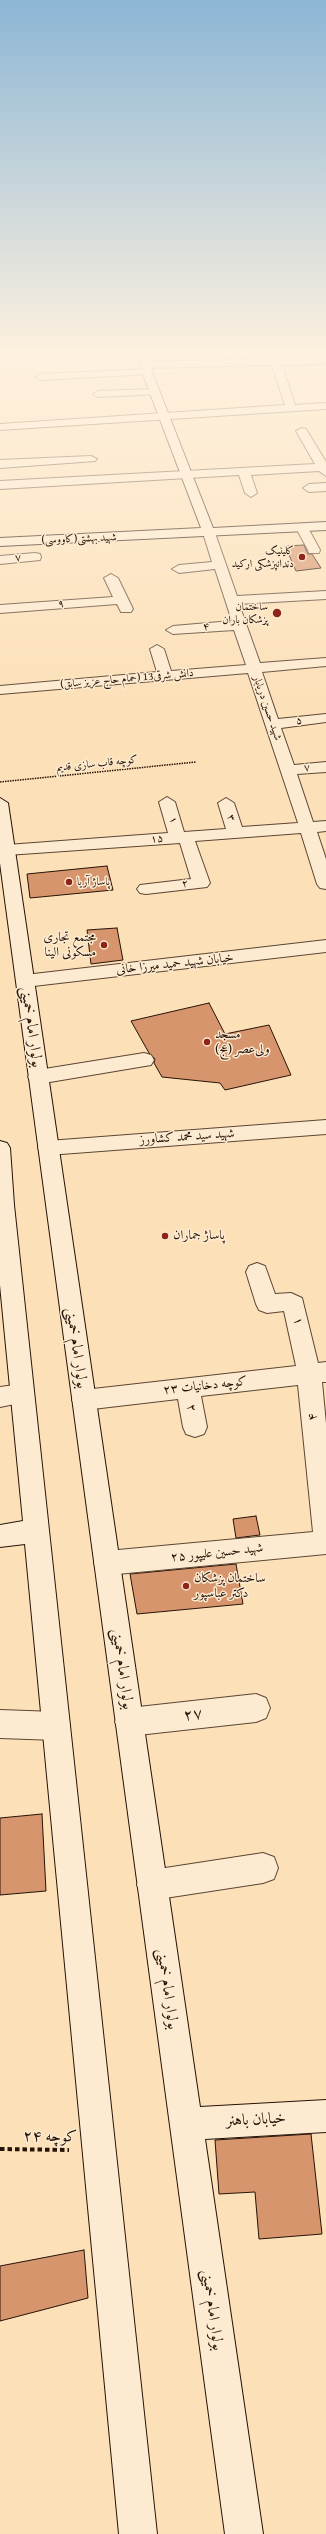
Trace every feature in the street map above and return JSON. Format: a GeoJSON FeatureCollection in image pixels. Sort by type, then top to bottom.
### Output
{"type":"FeatureCollection","features":[{"type":"Feature","properties":{"kind":"street","name":"شهید حسین دریابار"},"geometry":{"type":"LineString","coordinates":[[185,470],[220,565],[326,884]]}},
{"type":"Feature","properties":{"kind":"street"},"geometry":{"type":"LineString","coordinates":[[0,485],[279,470]]}},
{"type":"Feature","properties":{"kind":"street"},"geometry":{"type":"LineString","coordinates":[[244,472],[251,493]]}},
{"type":"Feature","properties":{"kind":"street"},"geometry":{"type":"LineString","coordinates":[[309,488],[326,487]]}},
{"type":"Feature","properties":{"kind":"street","name":"شهید بهشتی(کاووسی)"},"geometry":{"type":"LineString","coordinates":[[0,542],[209,533],[326,526]]}},
{"type":"Feature","properties":{"kind":"street"},"geometry":{"type":"LineString","coordinates":[[302,528],[314,550]]}},
{"type":"Feature","properties":{"kind":"street","name":"۷"},"geometry":{"type":"LineString","coordinates":[[0,560],[35,557]]}},
{"type":"Feature","properties":{"kind":"street"},"geometry":{"type":"LineString","coordinates":[[179,569],[220,565]]}},
{"type":"Feature","properties":{"kind":"street","name":"۹"},"geometry":{"type":"LineString","coordinates":[[0,609],[123,604],[111,578]]}},
{"type":"Feature","properties":{"kind":"street"},"geometry":{"type":"LineString","coordinates":[[231,600],[326,594]]}},
{"type":"Feature","properties":{"kind":"street","name":"۴"},"geometry":{"type":"LineString","coordinates":[[173,630],[240,625]]}},
{"type":"Feature","properties":{"kind":"street"},"geometry":{"type":"LineString","coordinates":[[157,649],[166,676]]}},
{"type":"Feature","properties":{"kind":"street","name":"دانش شرقی13 (حمام حاج عزیز سابق)"},"geometry":{"type":"LineString","coordinates":[[0,690],[326,662]]}},
{"type":"Feature","properties":{"kind":"street","name":"۵"},"geometry":{"type":"LineString","coordinates":[[273,724],[326,718]]}},
{"type":"Feature","properties":{"kind":"street","name":"۷"},"geometry":{"type":"LineString","coordinates":[[288,770],[326,767]]}},
{"type":"Feature","properties":{"kind":"street","name":"۱"},"geometry":{"type":"LineString","coordinates":[[167,802],[182,837]]}},
{"type":"Feature","properties":{"kind":"street","name":"بولوار امام خمینی"},"geometry":{"type":"LineString","coordinates":[[0,803],[244,2534]]}},
{"type":"Feature","properties":{"kind":"street","name":"۳"},"geometry":{"type":"LineString","coordinates":[[226,803],[236,833]]}},
{"type":"Feature","properties":{"kind":"street","name":"۱۵"},"geometry":{"type":"LineString","coordinates":[[6,850],[326,826]]}},
{"type":"Feature","properties":{"kind":"street","name":"۲"},"geometry":{"type":"LineString","coordinates":[[146,888],[200,883],[182,837]]}},
{"type":"Feature","properties":{"kind":"street","name":"خیابان شهید حمید میرزا خانی"},"geometry":{"type":"LineString","coordinates":[[24,981],[326,946]]}},
{"type":"Feature","properties":{"kind":"street"},"geometry":{"type":"LineString","coordinates":[[38,1077],[144,1060]]}},
{"type":"Feature","properties":{"kind":"street","name":"شهید سید محمد کشاورز"},"geometry":{"type":"LineString","coordinates":[[48,1148],[326,1127]]}},
{"type":"Feature","properties":{"kind":"street"},"geometry":{"type":"LineString","coordinates":[[0,1148],[11,1395],[36,1530],[138,2534]]}},
{"type":"Feature","properties":{"kind":"street","name":"۱"},"geometry":{"type":"LineString","coordinates":[[257,1272],[267,1304],[291,1302],[294,1304],[318,1373]]}},
{"type":"Feature","properties":{"kind":"street","name":"۴"},"geometry":{"type":"LineString","coordinates":[[318,1373],[326,1537]]}},
{"type":"Feature","properties":{"kind":"street","name":"کوچه دخانیات ۲۳"},"geometry":{"type":"LineString","coordinates":[[84,1400],[318,1373]]}},
{"type":"Feature","properties":{"kind":"street","name":"۲"},"geometry":{"type":"LineString","coordinates":[[188,1388],[195,1427]]}},
{"type":"Feature","properties":{"kind":"street"},"geometry":{"type":"LineString","coordinates":[[0,1536],[36,1530]]}},
{"type":"Feature","properties":{"kind":"street","name":"شهید حسین علیپور ۲۵"},"geometry":{"type":"LineString","coordinates":[[107,1563],[326,1542]]}},
{"type":"Feature","properties":{"kind":"street","name":"۲۷"},"geometry":{"type":"LineString","coordinates":[[129,1722],[256,1708]]}},
{"type":"Feature","properties":{"kind":"street"},"geometry":{"type":"LineString","coordinates":[[0,1724],[56,1726]]}},
{"type":"Feature","properties":{"kind":"street"},"geometry":{"type":"LineString","coordinates":[[152,1885],[263,1868]]}},
{"type":"Feature","properties":{"kind":"street","name":"خیابان باهنر"},"geometry":{"type":"LineString","coordinates":[[186,2124],[326,2116]]}},
{"type":"Feature","properties":{"kind":"path","name":"کوچه قاب سازی قدیم"},"geometry":{"type":"LineString","coordinates":[[0,782],[196,762]]}},
{"type":"Feature","properties":{"kind":"path","name":"کوچه ۲۴"},"geometry":{"type":"LineString","coordinates":[[0,2149],[100,2150]]}},
{"type":"Feature","properties":{"kind":"building","name":"کلینیک دندانپزشکی ارکید"},"geometry":{"type":"Polygon","coordinates":[[[304,545],[308,554],[312,554],[321,568],[296,571],[285,546],[304,545]]]}},
{"type":"Feature","properties":{"kind":"building","name":"پاساژ آریا"},"geometry":{"type":"Polygon","coordinates":[[[107,866],[113,890],[30,898],[27,874],[107,866]]]}},
{"type":"Feature","properties":{"kind":"building","name":"مجتمع تجاری مسکونی الینا"},"geometry":{"type":"Polygon","coordinates":[[[117,928],[123,960],[91,964],[87,930],[117,928]]]}},
{"type":"Feature","properties":{"kind":"building","name":"مسجد ولی‌عصر (عج)"},"geometry":{"type":"Polygon","coordinates":[[[209,1003],[225,1034],[269,1025],[291,1075],[225,1090],[220,1083],[162,1077],[154,1063],[155,1059],[149,1053],[131,1021],[209,1003]]]}},
{"type":"Feature","properties":{"kind":"building"},"geometry":{"type":"Polygon","coordinates":[[[256,1516],[260,1535],[236,1538],[233,1519],[256,1516]]]}},
{"type":"Feature","properties":{"kind":"building","name":"ساختمان پزشکان دکتر عباسپور"},"geometry":{"type":"Polygon","coordinates":[[[236,1564],[243,1604],[137,1614],[130,1574],[236,1564]]]}},
{"type":"Feature","properties":{"kind":"building"},"geometry":{"type":"Polygon","coordinates":[[[42,1814],[46,1891],[0,1895],[0,1818],[42,1814]]]}},
{"type":"Feature","properties":{"kind":"building"},"geometry":{"type":"Polygon","coordinates":[[[311,2134],[322,2234],[259,2239],[255,2192],[219,2194],[215,2140],[311,2134]]]}},
{"type":"Feature","properties":{"kind":"building"},"geometry":{"type":"Polygon","coordinates":[[[84,2250],[88,2298],[0,2321],[0,2266],[84,2250]]]}},
{"type":"Feature","properties":{"kind":"place","name":"کلینیک دندانپزشکی ارکید"},"geometry":{"type":"Point","coordinates":[302,557]}},
{"type":"Feature","properties":{"kind":"place","name":"ساختمان پزشکان باران"},"geometry":{"type":"Point","coordinates":[277,613]}},
{"type":"Feature","properties":{"kind":"place","name":"پاساژ آریا"},"geometry":{"type":"Point","coordinates":[69,882]}},
{"type":"Feature","properties":{"kind":"place","name":"مجتمع تجاری مسکونی الینا"},"geometry":{"type":"Point","coordinates":[104,945]}},
{"type":"Feature","properties":{"kind":"place","name":"مسجد ولی‌عصر (عج)"},"geometry":{"type":"Point","coordinates":[207,1042]}},
{"type":"Feature","properties":{"kind":"place","name":"پاساژ جماران"},"geometry":{"type":"Point","coordinates":[165,1236]}},
{"type":"Feature","properties":{"kind":"place","name":"ساختمان پزشکان دکتر عباسپور"},"geometry":{"type":"Point","coordinates":[186,1586]}}]}
